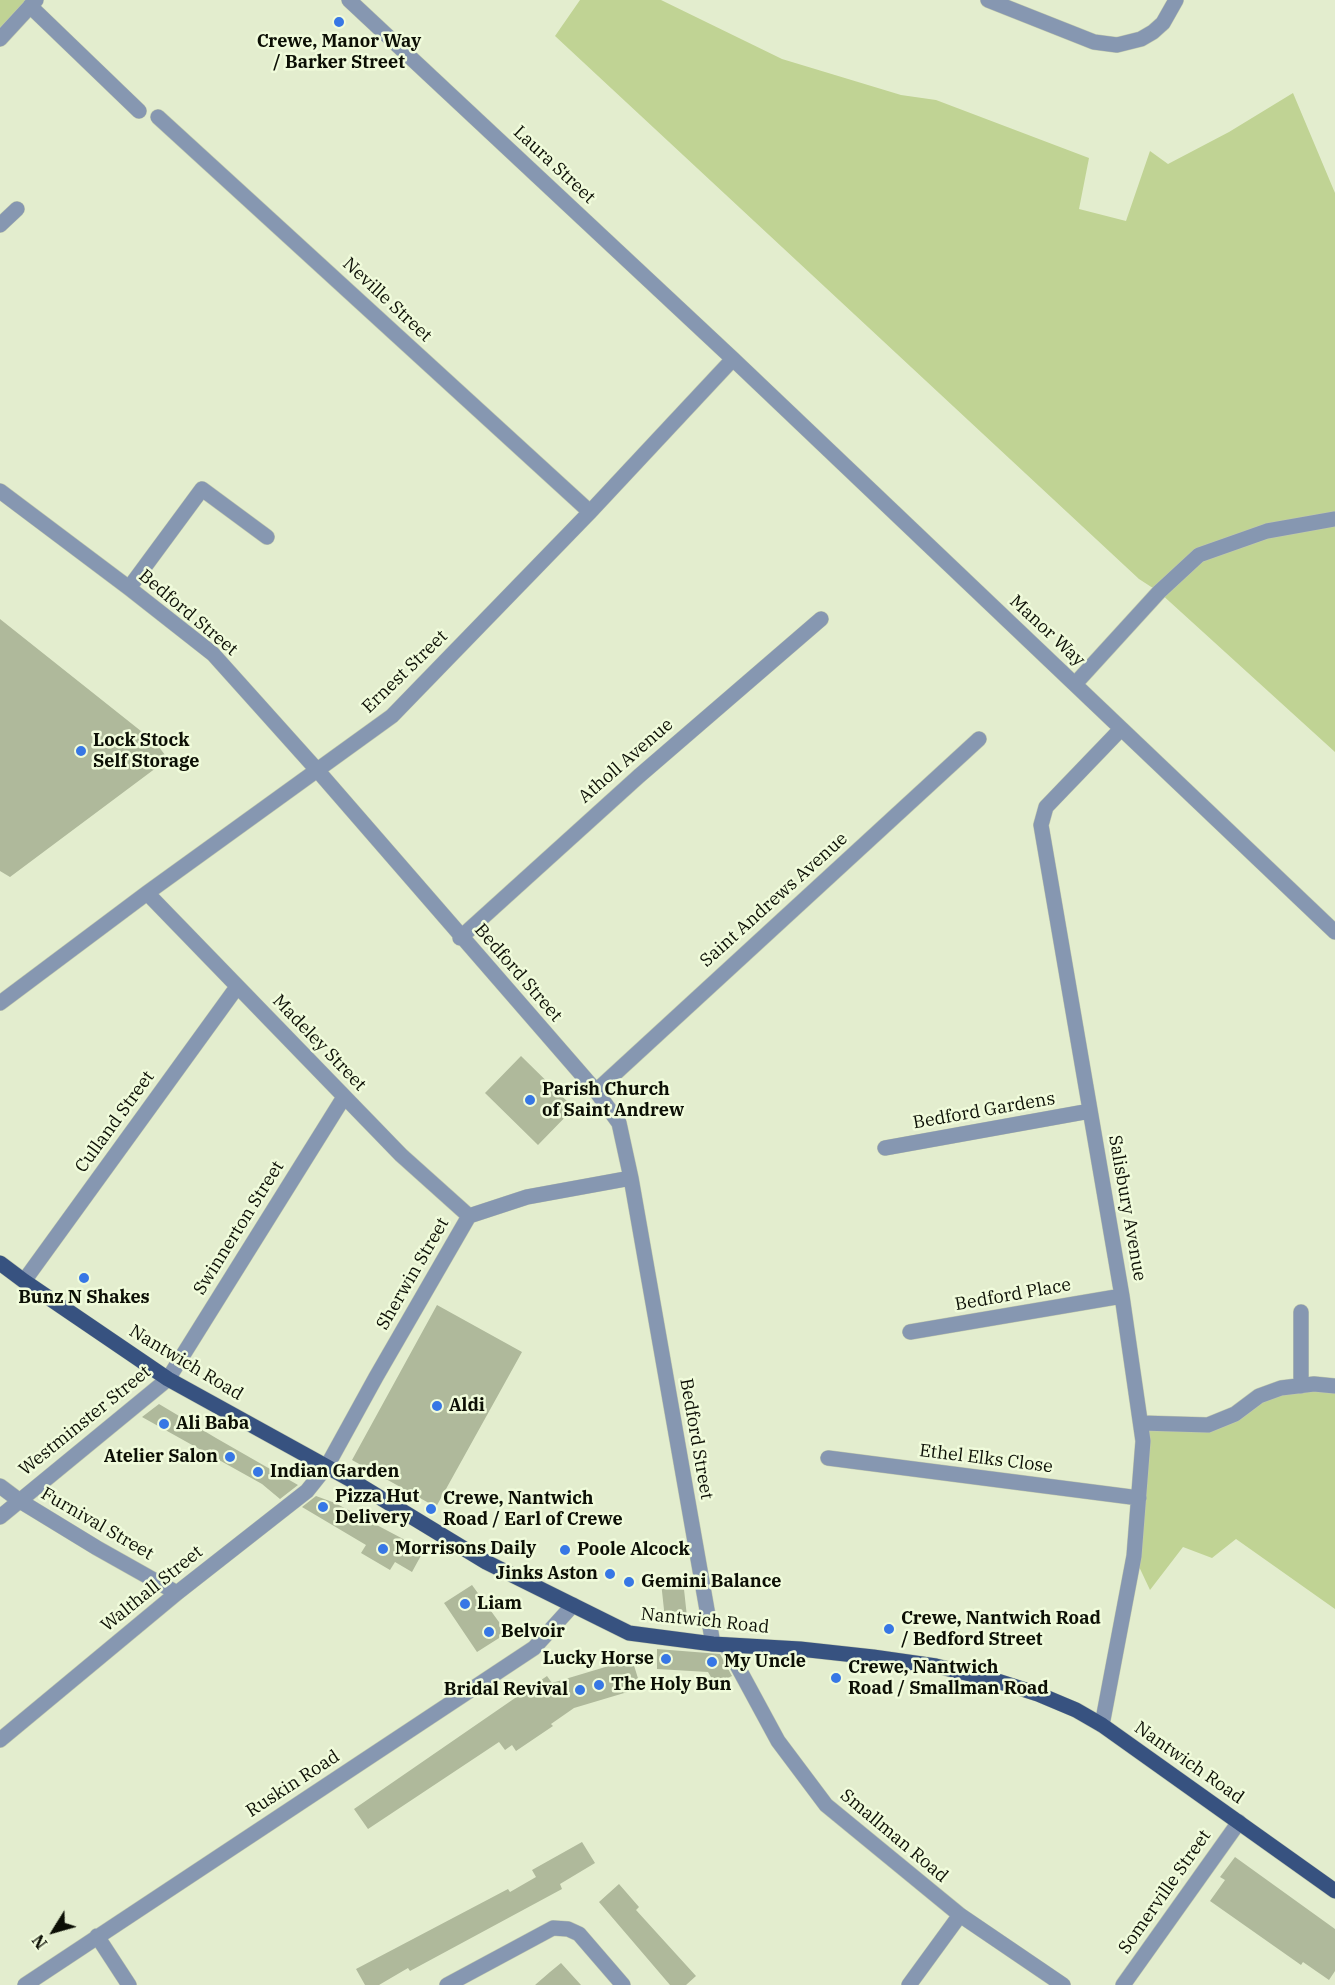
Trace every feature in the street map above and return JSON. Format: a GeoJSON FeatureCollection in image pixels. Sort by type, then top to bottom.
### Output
{"type":"FeatureCollection","features":[{"type":"Feature","properties":{"kind":"main road","name":"Nantwich Road"},"geometry":{"type":"LineString","coordinates":[[0,1263],[168,1379],[327,1466],[486,1562],[629,1633],[719,1645],[800,1649],[873,1657],[964,1671],[1038,1694],[1076,1710],[1102,1725],[1335,1891]]}},
{"type":"Feature","properties":{"kind":"street","name":"Laura Street"},"geometry":{"type":"LineString","coordinates":[[349,0],[733,359]]}},
{"type":"Feature","properties":{"kind":"street"},"geometry":{"type":"LineString","coordinates":[[988,0],[1094,42],[1118,45],[1141,39],[1153,32],[1163,23],[1176,0]]}},
{"type":"Feature","properties":{"kind":"street"},"geometry":{"type":"LineString","coordinates":[[0,39],[33,3],[139,111]]}},
{"type":"Feature","properties":{"kind":"street","name":"Neville Street"},"geometry":{"type":"LineString","coordinates":[[158,117],[590,512]]}},
{"type":"Feature","properties":{"kind":"street"},"geometry":{"type":"LineString","coordinates":[[0,225],[17,209]]}},
{"type":"Feature","properties":{"kind":"street","name":"Ernest Street"},"geometry":{"type":"LineString","coordinates":[[0,1003],[147,893],[392,716],[590,512],[733,359]]}},
{"type":"Feature","properties":{"kind":"street","name":"Manor Way"},"geometry":{"type":"LineString","coordinates":[[733,359],[1335,932]]}},
{"type":"Feature","properties":{"kind":"street"},"geometry":{"type":"LineString","coordinates":[[129,588],[202,489],[267,537]]}},
{"type":"Feature","properties":{"kind":"street","name":"Bedford Street"},"geometry":{"type":"LineString","coordinates":[[0,491],[213,654],[318,771],[460,938],[596,1091],[619,1122],[719,1645]]}},
{"type":"Feature","properties":{"kind":"street"},"geometry":{"type":"LineString","coordinates":[[1075,684],[1159,592],[1200,555],[1267,531],[1335,519]]}},
{"type":"Feature","properties":{"kind":"street","name":"Atholl Avenue"},"geometry":{"type":"LineString","coordinates":[[460,938],[630,783],[821,618]]}},
{"type":"Feature","properties":{"kind":"street","name":"Salisbury Avenue"},"geometry":{"type":"LineString","coordinates":[[1102,1725],[1134,1556],[1143,1441],[1122,1296],[1041,825],[1046,807],[1121,729]]}},
{"type":"Feature","properties":{"kind":"street","name":"Saint Andrews Avenue"},"geometry":{"type":"LineString","coordinates":[[596,1091],[979,740]]}},
{"type":"Feature","properties":{"kind":"street","name":"Madeley Street"},"geometry":{"type":"LineString","coordinates":[[147,893],[401,1155],[469,1216]]}},
{"type":"Feature","properties":{"kind":"street","name":"Culland Street"},"geometry":{"type":"LineString","coordinates":[[24,1281],[237,987]]}},
{"type":"Feature","properties":{"kind":"street","name":"Swinnerton Street"},"geometry":{"type":"LineString","coordinates":[[168,1379],[344,1097]]}},
{"type":"Feature","properties":{"kind":"street","name":"Bedford Gardens"},"geometry":{"type":"LineString","coordinates":[[885,1148],[1090,1112]]}},
{"type":"Feature","properties":{"kind":"street","name":"Sherwin Street"},"geometry":{"type":"LineString","coordinates":[[327,1466],[469,1216],[527,1197],[631,1178]]}},
{"type":"Feature","properties":{"kind":"street","name":"Bedford Place"},"geometry":{"type":"LineString","coordinates":[[910,1332],[1122,1296]]}},
{"type":"Feature","properties":{"kind":"street"},"geometry":{"type":"LineString","coordinates":[[1301,1312],[1301,1386]]}},
{"type":"Feature","properties":{"kind":"street","name":"Westminster Street"},"geometry":{"type":"LineString","coordinates":[[0,1517],[168,1379]]}},
{"type":"Feature","properties":{"kind":"street"},"geometry":{"type":"LineString","coordinates":[[1141,1423],[1208,1425],[1235,1414],[1259,1396],[1281,1388],[1314,1384],[1335,1386]]}},
{"type":"Feature","properties":{"kind":"street","name":"Ethel Elks Close"},"geometry":{"type":"LineString","coordinates":[[828,1458],[1139,1498]]}},
{"type":"Feature","properties":{"kind":"street","name":"Walthall Street"},"geometry":{"type":"LineString","coordinates":[[0,1740],[177,1593],[307,1491],[327,1466]]}},
{"type":"Feature","properties":{"kind":"street","name":"Furnival Street"},"geometry":{"type":"LineString","coordinates":[[0,1486],[20,1501],[97,1548],[177,1593]]}},
{"type":"Feature","properties":{"kind":"street","name":"Ruskin Road"},"geometry":{"type":"LineString","coordinates":[[25,1985],[534,1647],[573,1605]]}},
{"type":"Feature","properties":{"kind":"street","name":"Smallman Road"},"geometry":{"type":"LineString","coordinates":[[719,1645],[778,1741],[826,1805],[960,1916],[1063,1985]]}},
{"type":"Feature","properties":{"kind":"street","name":"Somerville Street"},"geometry":{"type":"LineString","coordinates":[[1123,1985],[1239,1822]]}},
{"type":"Feature","properties":{"kind":"street"},"geometry":{"type":"LineString","coordinates":[[909,1985],[960,1916]]}},
{"type":"Feature","properties":{"kind":"street"},"geometry":{"type":"LineString","coordinates":[[447,1985],[553,1928],[568,1929],[579,1934],[623,1985]]}},
{"type":"Feature","properties":{"kind":"street"},"geometry":{"type":"LineString","coordinates":[[97,1936],[129,1985]]}},
{"type":"Feature","properties":{"kind":"green space"},"geometry":{"type":"Polygon","coordinates":[[[0,0],[36,0],[0,39],[0,0]]]}},
{"type":"Feature","properties":{"kind":"green space"},"geometry":{"type":"Polygon","coordinates":[[[580,0],[661,0],[782,59],[901,95],[936,100],[1089,158],[1079,209],[1126,221],[1150,151],[1168,164],[1229,132],[1293,93],[1335,193],[1335,752],[1159,592],[1139,579],[555,36],[580,0]]]}},
{"type":"Feature","properties":{"kind":"green space"},"geometry":{"type":"Polygon","coordinates":[[[1335,1387],[1335,1609],[1236,1539],[1212,1558],[1183,1547],[1150,1590],[1134,1556],[1141,1423],[1208,1425],[1259,1396],[1335,1387]]]}},
{"type":"Feature","properties":{"kind":"building","name":"Lock Stock Self Storage"},"geometry":{"type":"Polygon","coordinates":[[[0,619],[156,743],[168,759],[10,877],[0,871],[0,619]]]}},
{"type":"Feature","properties":{"kind":"building","name":"Parish Church of Saint Andrew"},"geometry":{"type":"Polygon","coordinates":[[[521,1056],[574,1108],[538,1145],[485,1093],[521,1056]]]}},
{"type":"Feature","properties":{"kind":"building","name":"Aldi"},"geometry":{"type":"Polygon","coordinates":[[[437,1305],[522,1352],[436,1507],[352,1460],[437,1305]]]}},
{"type":"Feature","properties":{"kind":"building"},"geometry":{"type":"Polygon","coordinates":[[[159,1404],[298,1485],[280,1499],[262,1484],[142,1417],[159,1404]]]}},
{"type":"Feature","properties":{"kind":"building"},"geometry":{"type":"Polygon","coordinates":[[[316,1496],[335,1503],[424,1550],[412,1572],[395,1562],[390,1570],[361,1553],[366,1545],[302,1507],[316,1496]]]}},
{"type":"Feature","properties":{"kind":"building"},"geometry":{"type":"Polygon","coordinates":[[[683,1580],[687,1617],[665,1619],[661,1582],[683,1580]]]}},
{"type":"Feature","properties":{"kind":"building"},"geometry":{"type":"Polygon","coordinates":[[[472,1585],[507,1633],[477,1652],[444,1603],[472,1585]]]}},
{"type":"Feature","properties":{"kind":"building"},"geometry":{"type":"Polygon","coordinates":[[[657,1649],[720,1654],[732,1676],[715,1684],[708,1672],[657,1669],[657,1649]]]}},
{"type":"Feature","properties":{"kind":"building"},"geometry":{"type":"Polygon","coordinates":[[[632,1659],[641,1688],[574,1708],[551,1724],[553,1726],[516,1751],[512,1745],[505,1750],[499,1742],[368,1829],[354,1809],[547,1676],[552,1683],[632,1659]]]}},
{"type":"Feature","properties":{"kind":"building"},"geometry":{"type":"Polygon","coordinates":[[[582,1842],[595,1863],[560,1884],[562,1889],[410,1971],[408,1968],[379,1985],[365,1985],[356,1969],[508,1889],[510,1892],[536,1877],[532,1870],[582,1842]]]}},
{"type":"Feature","properties":{"kind":"building"},"geometry":{"type":"Polygon","coordinates":[[[1235,1857],[1335,1929],[1335,1971],[1329,1980],[1303,1962],[1301,1965],[1210,1901],[1225,1880],[1220,1877],[1235,1857]]]}},
{"type":"Feature","properties":{"kind":"building"},"geometry":{"type":"Polygon","coordinates":[[[619,1884],[639,1907],[636,1910],[696,1976],[686,1985],[670,1985],[599,1902],[619,1884]]]}},
{"type":"Feature","properties":{"kind":"building"},"geometry":{"type":"Polygon","coordinates":[[[561,1963],[581,1985],[535,1985],[550,1972],[561,1963]]]}},
{"type":"Feature","properties":{"kind":"place","name":"Crewe, Manor Way / Barker Street"},"geometry":{"type":"Point","coordinates":[339,22]}},
{"type":"Feature","properties":{"kind":"place","name":"Lock Stock Self Storage"},"geometry":{"type":"Point","coordinates":[81,751]}},
{"type":"Feature","properties":{"kind":"place","name":"Parish Church of Saint Andrew"},"geometry":{"type":"Point","coordinates":[530,1100]}},
{"type":"Feature","properties":{"kind":"place","name":"Bunz N Shakes"},"geometry":{"type":"Point","coordinates":[84,1278]}},
{"type":"Feature","properties":{"kind":"place","name":"Aldi"},"geometry":{"type":"Point","coordinates":[437,1406]}},
{"type":"Feature","properties":{"kind":"place","name":"Ali Baba"},"geometry":{"type":"Point","coordinates":[164,1424]}},
{"type":"Feature","properties":{"kind":"place","name":"Atelier Salon"},"geometry":{"type":"Point","coordinates":[230,1457]}},
{"type":"Feature","properties":{"kind":"place","name":"Indian Garden"},"geometry":{"type":"Point","coordinates":[258,1472]}},
{"type":"Feature","properties":{"kind":"place","name":"Pizza Hut Delivery"},"geometry":{"type":"Point","coordinates":[323,1507]}},
{"type":"Feature","properties":{"kind":"place","name":"Crewe, Nantwich Road / Earl of Crewe"},"geometry":{"type":"Point","coordinates":[431,1509]}},
{"type":"Feature","properties":{"kind":"place","name":"Morrisons Daily"},"geometry":{"type":"Point","coordinates":[383,1549]}},
{"type":"Feature","properties":{"kind":"place","name":"Poole Alcock"},"geometry":{"type":"Point","coordinates":[565,1550]}},
{"type":"Feature","properties":{"kind":"place","name":"Jinks Aston"},"geometry":{"type":"Point","coordinates":[610,1574]}},
{"type":"Feature","properties":{"kind":"place","name":"Gemini Balance"},"geometry":{"type":"Point","coordinates":[629,1582]}},
{"type":"Feature","properties":{"kind":"place","name":"Liam"},"geometry":{"type":"Point","coordinates":[465,1604]}},
{"type":"Feature","properties":{"kind":"place","name":"Crewe, Nantwich Road / Bedford Street"},"geometry":{"type":"Point","coordinates":[889,1629]}},
{"type":"Feature","properties":{"kind":"place","name":"Belvoir"},"geometry":{"type":"Point","coordinates":[489,1632]}},
{"type":"Feature","properties":{"kind":"place","name":"Lucky Horse"},"geometry":{"type":"Point","coordinates":[666,1659]}},
{"type":"Feature","properties":{"kind":"place","name":"My Uncle"},"geometry":{"type":"Point","coordinates":[712,1662]}},
{"type":"Feature","properties":{"kind":"place","name":"Crewe, Nantwich Road / Smallman Road"},"geometry":{"type":"Point","coordinates":[836,1678]}},
{"type":"Feature","properties":{"kind":"place","name":"The Holy Bun"},"geometry":{"type":"Point","coordinates":[599,1685]}},
{"type":"Feature","properties":{"kind":"place","name":"Bridal Revival"},"geometry":{"type":"Point","coordinates":[580,1690]}}]}
